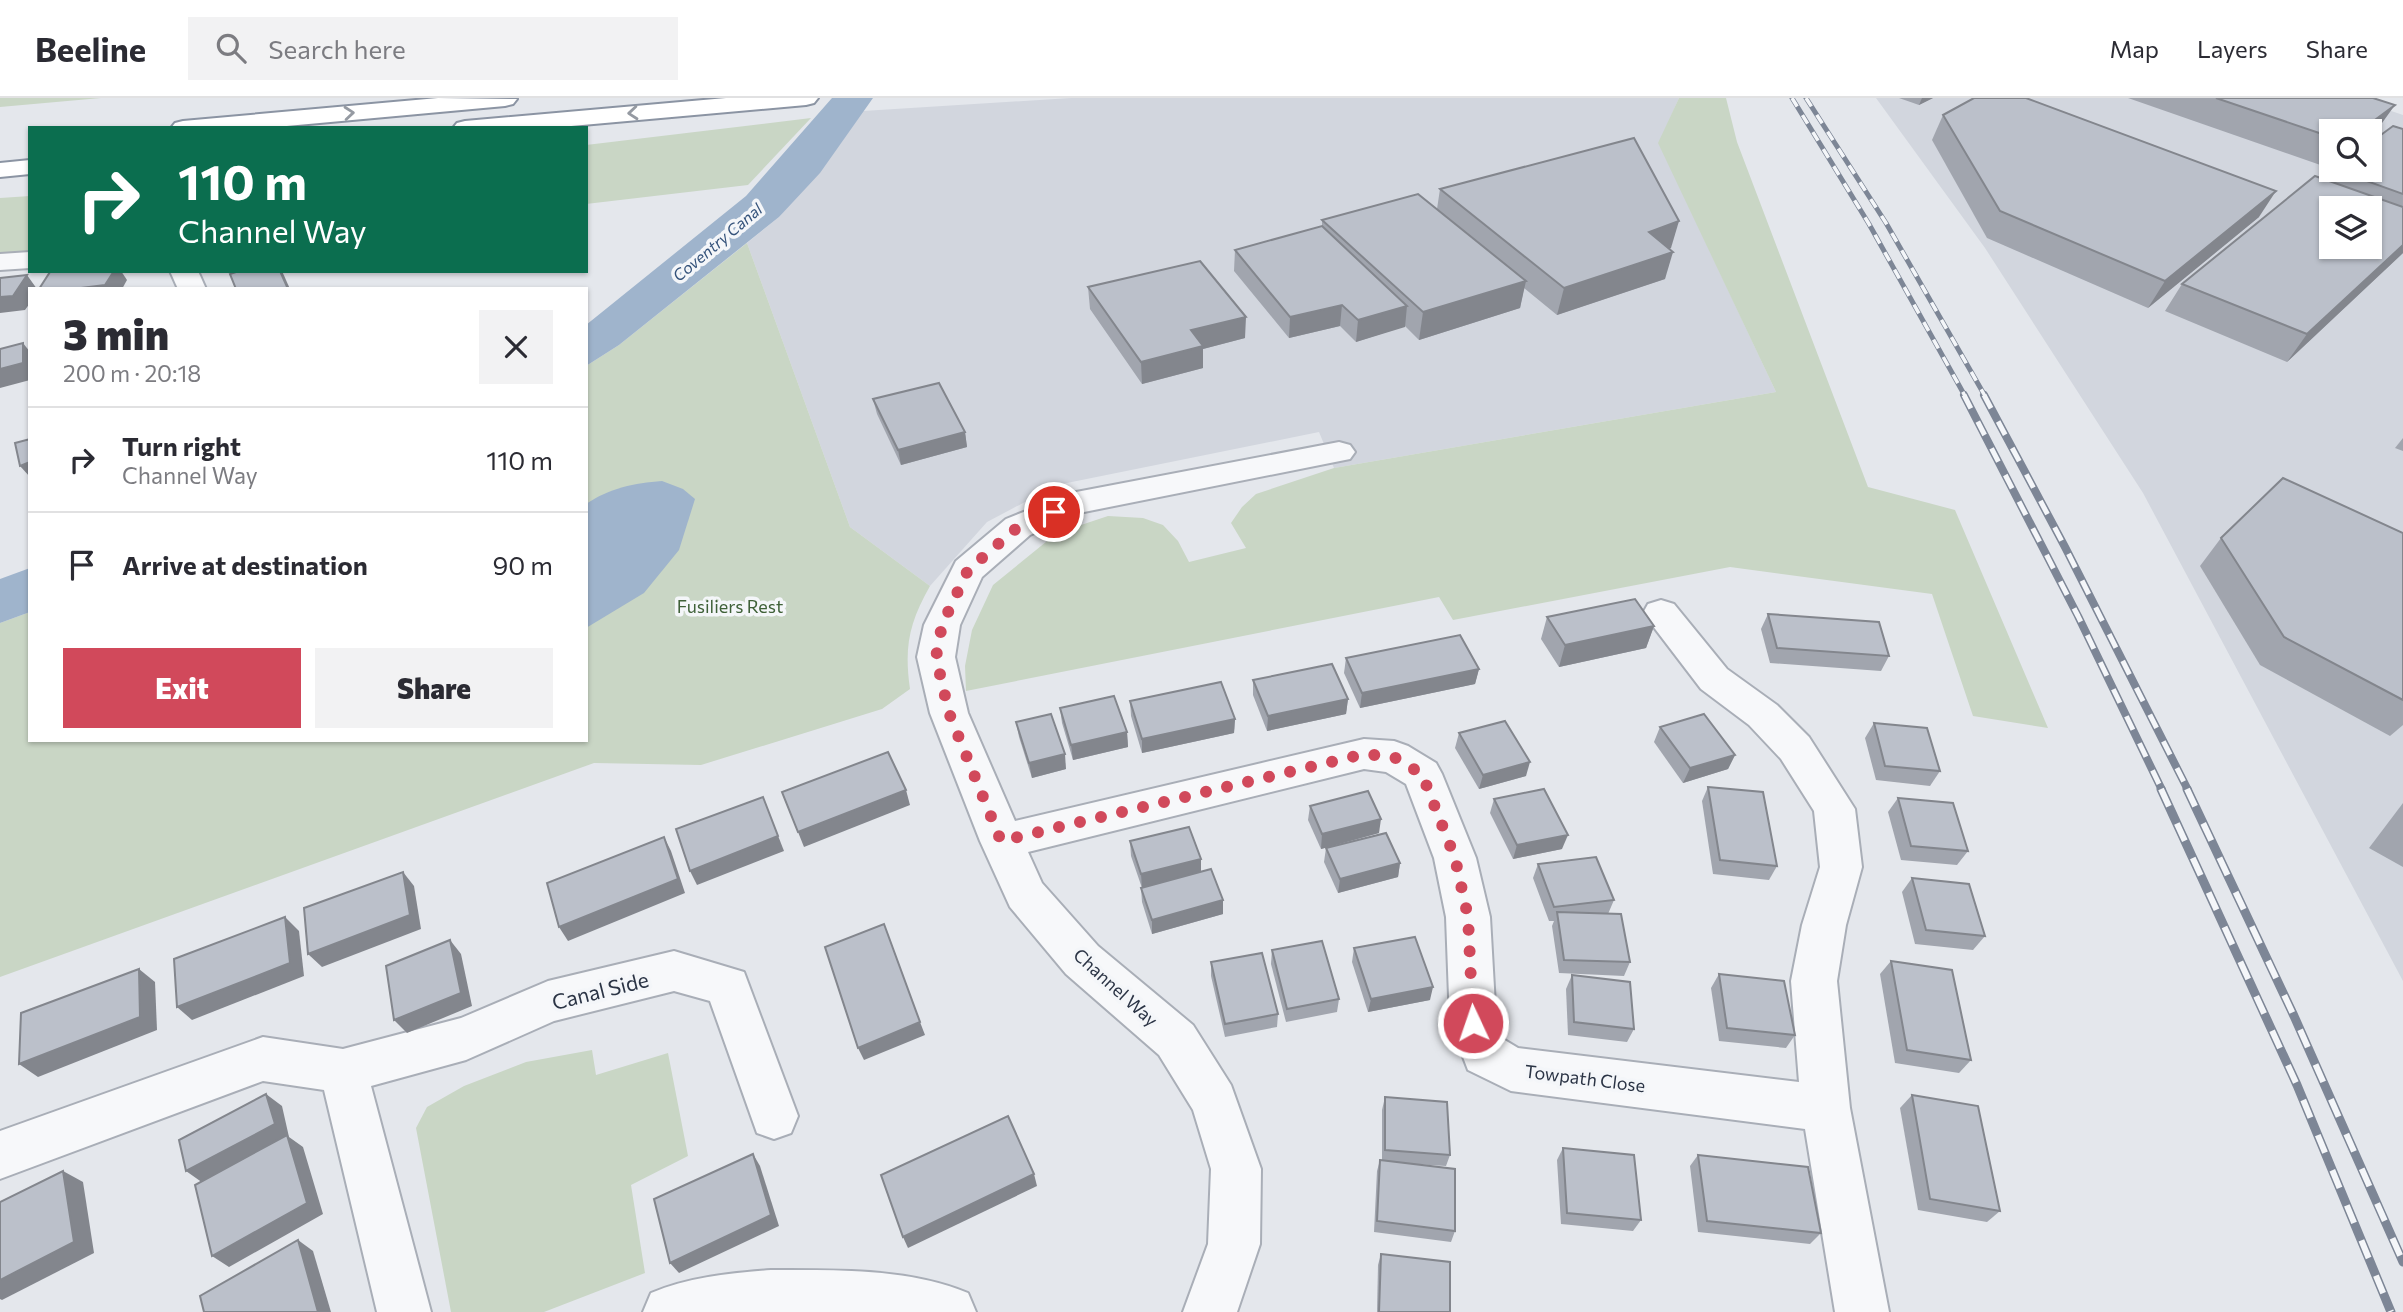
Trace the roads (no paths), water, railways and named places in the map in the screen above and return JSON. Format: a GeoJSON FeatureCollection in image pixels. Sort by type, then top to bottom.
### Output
{"type":"FeatureCollection","features":[{"type":"Feature","properties":{"kind":"highway"},"geometry":{"type":"LineString","coordinates":[[205,126],[516,98]]}},
{"type":"Feature","properties":{"kind":"highway"},"geometry":{"type":"LineString","coordinates":[[487,126],[806,98]]}},
{"type":"Feature","properties":{"kind":"highway"},"geometry":{"type":"LineString","coordinates":[[0,170],[28,167]]}},
{"type":"Feature","properties":{"kind":"street"},"geometry":{"type":"LineString","coordinates":[[0,262],[28,260]]}},
{"type":"Feature","properties":{"kind":"street","name":"Channel Way"},"geometry":{"type":"LineString","coordinates":[[1210,1312],[1234,1244],[1236,1169],[1214,1101],[1176,1040],[1082,960],[1025,894],[949,713],[936,657],[942,625],[968,570],[1018,527],[1072,503],[1339,452]]}},
{"type":"Feature","properties":{"kind":"street"},"geometry":{"type":"LineString","coordinates":[[1661,613],[1714,679],[1763,715],[1795,748],[1834,809],[1840,867],[1824,925],[1814,981],[1826,1108],[1862,1312]]}},
{"type":"Feature","properties":{"kind":"street","name":"Towpath Close"},"geometry":{"type":"LineString","coordinates":[[1001,841],[1364,754],[1394,757],[1422,774],[1455,858],[1468,917],[1473,1023],[1485,1054],[1511,1069],[1826,1108]]}},
{"type":"Feature","properties":{"kind":"street","name":"Canal Side"},"geometry":{"type":"LineString","coordinates":[[0,1156],[263,1059],[343,1071],[466,1038],[548,1002],[674,971],[728,986],[774,1116]]}},
{"type":"Feature","properties":{"kind":"street"},"geometry":{"type":"LineString","coordinates":[[343,1071],[404,1312]]}},
{"type":"Feature","properties":{"kind":"street"},"geometry":{"type":"LineString","coordinates":[[670,1312],[690,1306],[793,1304],[919,1305],[949,1312]]}},
{"type":"Feature","properties":{"kind":"water","name":"Coventry Canal"},"geometry":{"type":"Polygon","coordinates":[[[832,98],[873,98],[820,173],[779,217],[619,345],[588,365],[588,323],[746,196],[832,98]]]}},
{"type":"Feature","properties":{"kind":"water"},"geometry":{"type":"Polygon","coordinates":[[[662,481],[683,489],[695,499],[679,550],[644,593],[588,627],[588,503],[622,487],[662,481]]]}},
{"type":"Feature","properties":{"kind":"water"},"geometry":{"type":"Polygon","coordinates":[[[28,569],[28,613],[0,623],[0,579],[28,569]]]}},
{"type":"Feature","properties":{"kind":"railway"},"geometry":{"type":"LineString","coordinates":[[1792,98],[1869,224],[1965,396]]}},
{"type":"Feature","properties":{"kind":"railway"},"geometry":{"type":"LineString","coordinates":[[1806,98],[1886,223],[1985,396]]}},
{"type":"Feature","properties":{"kind":"railway"},"geometry":{"type":"LineString","coordinates":[[1964,395],[2078,616],[2162,790]]}},
{"type":"Feature","properties":{"kind":"railway"},"geometry":{"type":"LineString","coordinates":[[1984,395],[2065,547],[2188,790]]}},
{"type":"Feature","properties":{"kind":"railway"},"geometry":{"type":"LineString","coordinates":[[2161,789],[2297,1085],[2391,1312]]}},
{"type":"Feature","properties":{"kind":"railway"},"geometry":{"type":"LineString","coordinates":[[2187,789],[2294,1016],[2403,1262]]}},
{"type":"Feature","properties":{"kind":"park label","name":"Fusiliers Rest"},"geometry":{"type":"Point","coordinates":[730,606]}}]}
